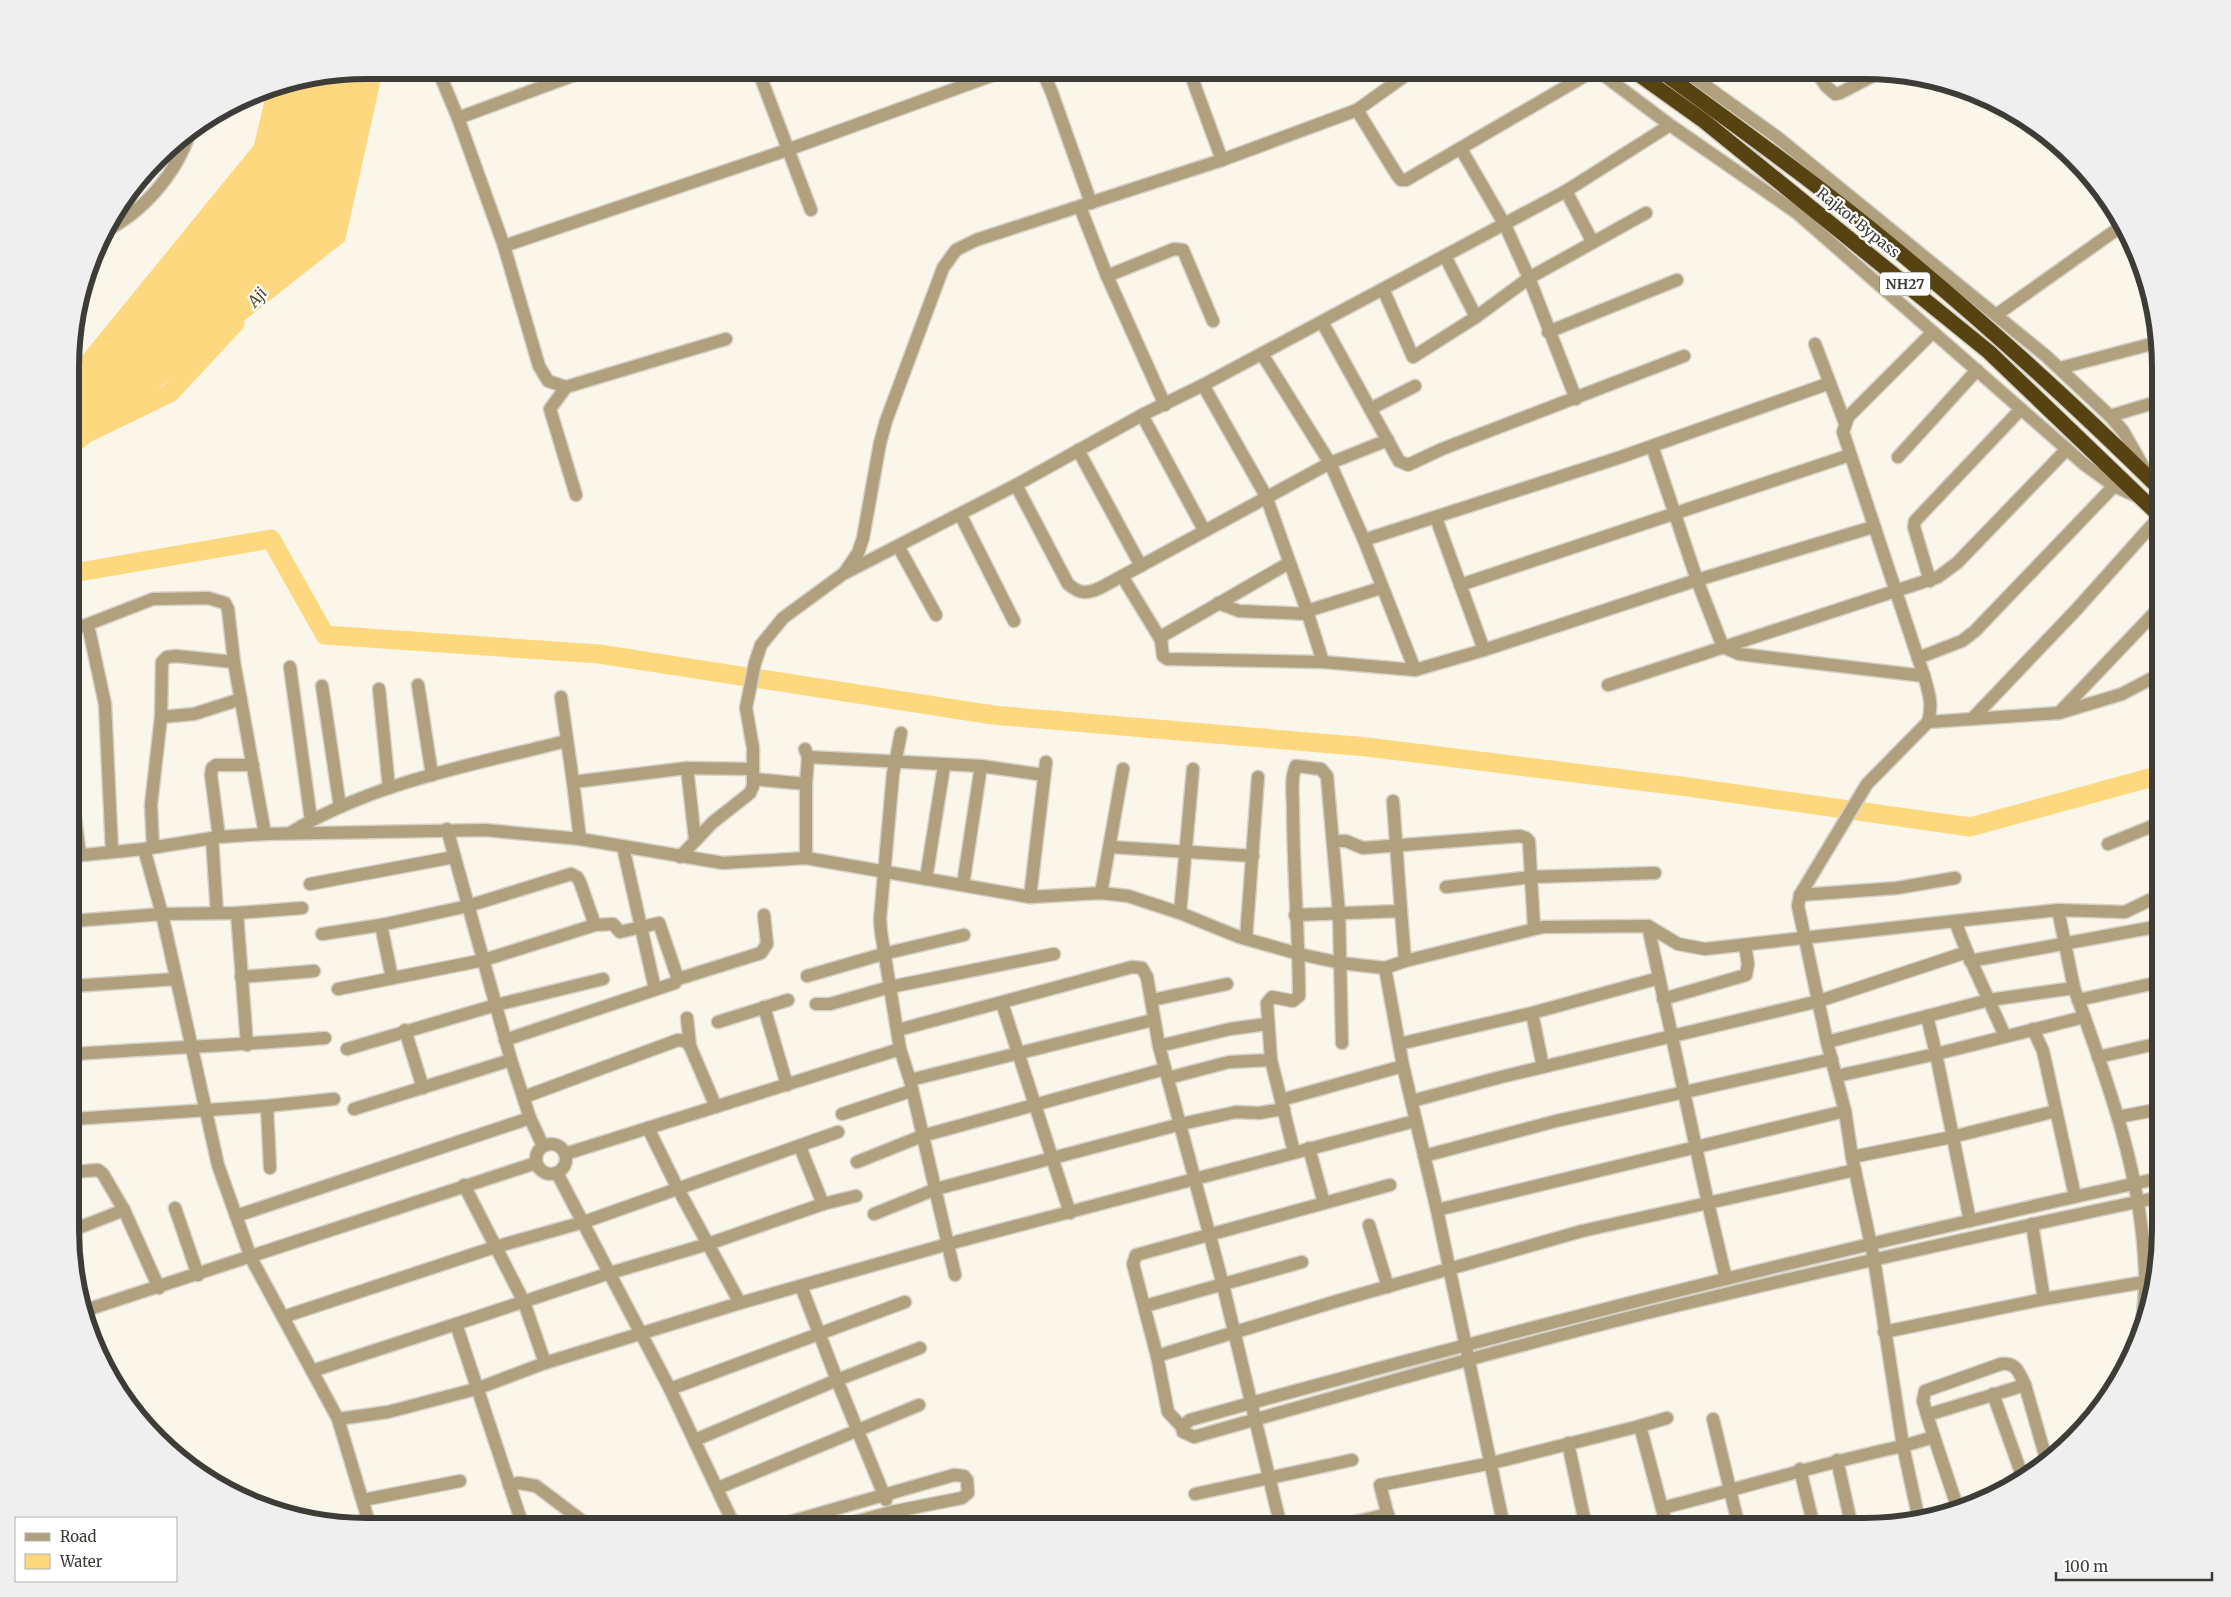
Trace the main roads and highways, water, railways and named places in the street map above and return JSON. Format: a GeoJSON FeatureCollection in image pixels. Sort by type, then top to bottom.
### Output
{"type":"FeatureCollection","features":[{"type":"Feature","properties":{"kind":"highway","name":"Rajkot Bypass"},"geometry":{"type":"LineString","coordinates":[[1646,79],[1704,121],[1988,352],[2152,508]]}},
{"type":"Feature","properties":{"kind":"highway","name":"Rajkot Bypass"},"geometry":{"type":"LineString","coordinates":[[1674,79],[1795,169],[1911,262],[2088,417],[2152,480]]}},
{"type":"Feature","properties":{"kind":"water"},"geometry":{"type":"Polygon","coordinates":[[[348,79],[381,79],[345,241],[79,451],[79,360],[254,145],[265,97],[310,84],[348,79]]]}},
{"type":"Feature","properties":{"kind":"waterway","name":"Aji"},"geometry":{"type":"LineString","coordinates":[[79,437],[170,393],[235,323]]}},
{"type":"Feature","properties":{"kind":"waterway"},"geometry":{"type":"LineString","coordinates":[[79,572],[271,539],[325,635],[599,654],[993,715],[1367,747],[1688,787],[1970,827],[2152,777]]}}]}
